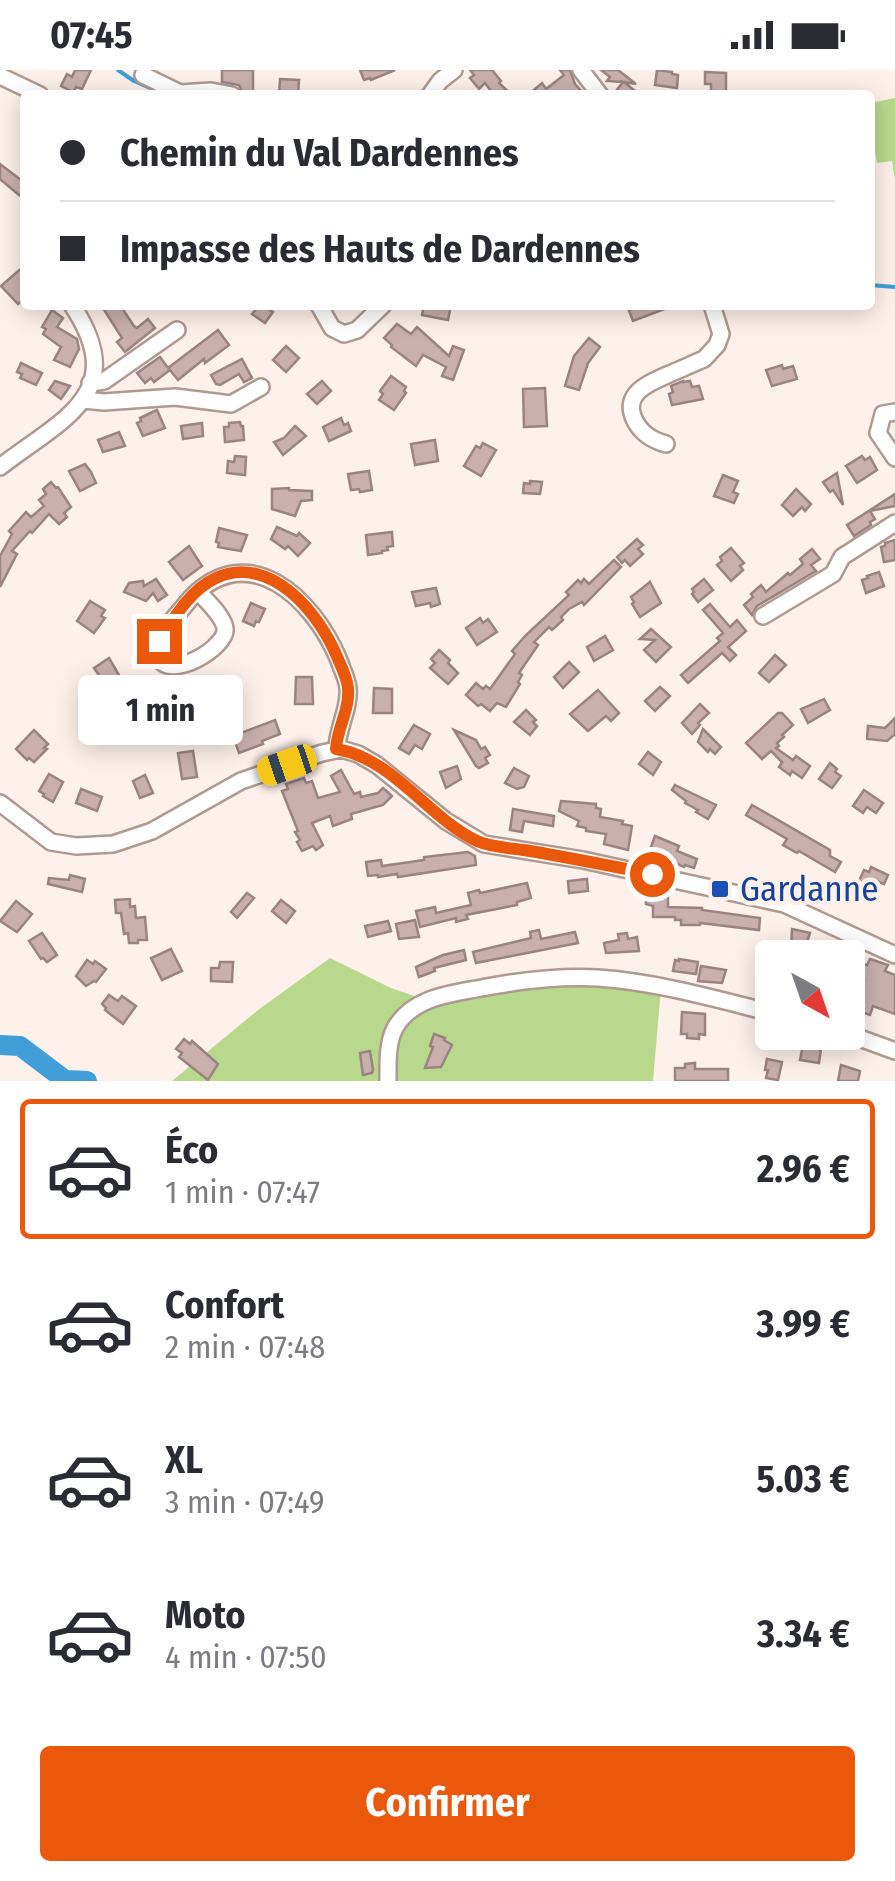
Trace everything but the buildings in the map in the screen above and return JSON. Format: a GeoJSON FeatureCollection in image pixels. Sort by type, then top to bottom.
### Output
{"type":"FeatureCollection","features":[{"type":"Feature","properties":{"kind":"street"},"geometry":{"type":"LineString","coordinates":[[434,90],[454,70]]}},
{"type":"Feature","properties":{"kind":"street"},"geometry":{"type":"LineString","coordinates":[[581,70],[596,90]]}},
{"type":"Feature","properties":{"kind":"street"},"geometry":{"type":"LineString","coordinates":[[143,75],[174,90]]}},
{"type":"Feature","properties":{"kind":"street"},"geometry":{"type":"LineString","coordinates":[[0,76],[29,90]]}},
{"type":"Feature","properties":{"kind":"street"},"geometry":{"type":"LineString","coordinates":[[0,467],[72,415],[84,400],[94,363],[92,342],[75,310]]}},
{"type":"Feature","properties":{"kind":"street"},"geometry":{"type":"LineString","coordinates":[[322,310],[332,328],[344,334],[358,330],[377,310]]}},
{"type":"Feature","properties":{"kind":"street"},"geometry":{"type":"LineString","coordinates":[[666,444],[647,437],[634,420],[632,402],[644,385],[711,353],[721,334],[714,310]]}},
{"type":"Feature","properties":{"kind":"street"},"geometry":{"type":"LineString","coordinates":[[90,383],[104,381],[177,330]]}},
{"type":"Feature","properties":{"kind":"street"},"geometry":{"type":"LineString","coordinates":[[84,400],[174,398],[231,404],[260,387]]}},
{"type":"Feature","properties":{"kind":"street"},"geometry":{"type":"LineString","coordinates":[[895,412],[883,414],[878,433],[895,458]]}},
{"type":"Feature","properties":{"kind":"street"},"geometry":{"type":"LineString","coordinates":[[763,616],[833,574],[842,558],[895,522]]}},
{"type":"Feature","properties":{"kind":"street"},"geometry":{"type":"LineString","coordinates":[[198,591],[221,620],[224,636],[215,647],[185,664],[165,665],[157,654],[159,641],[198,591],[220,576],[262,576],[285,588],[329,638],[348,690],[336,749]]}},
{"type":"Feature","properties":{"kind":"street"},"geometry":{"type":"LineString","coordinates":[[0,803],[51,842],[68,846],[112,844],[152,831],[241,781],[336,749],[358,754],[377,765],[446,820],[484,844],[582,860],[784,904],[895,956]]}},
{"type":"Feature","properties":{"kind":"street"},"geometry":{"type":"LineString","coordinates":[[388,1081],[392,1034],[408,1013],[431,999],[510,982],[617,980],[755,1009]]}},
{"type":"Feature","properties":{"kind":"street"},"geometry":{"type":"LineString","coordinates":[[865,1040],[895,1051]]}},
{"type":"Feature","properties":{"kind":"green space"},"geometry":{"type":"Polygon","coordinates":[[[895,98],[895,180],[892,161],[877,163],[875,102],[895,98]]]}},
{"type":"Feature","properties":{"kind":"green space"},"geometry":{"type":"Polygon","coordinates":[[[330,958],[391,988],[429,1001],[520,982],[661,988],[653,1081],[172,1081],[258,1010],[330,958]]]}},
{"type":"Feature","properties":{"kind":"waterway"},"geometry":{"type":"LineString","coordinates":[[118,70],[155,90]]}},
{"type":"Feature","properties":{"kind":"waterway"},"geometry":{"type":"LineString","coordinates":[[875,285],[895,287]]}},
{"type":"Feature","properties":{"kind":"waterway"},"geometry":{"type":"LineString","coordinates":[[0,1045],[20,1046],[65,1080],[87,1081]]}},
{"type":"Feature","properties":{"kind":"place","name":"Gardanne"},"geometry":{"type":"Point","coordinates":[720,889]}},
{"type":"Feature","properties":{"kind":"route"},"geometry":{"type":"LineString","coordinates":[[159,641],[190,599],[215,578],[246,574],[269,578],[295,596],[325,630],[347,682],[336,749],[358,754],[377,765],[446,820],[484,844],[652,874]]}}]}
